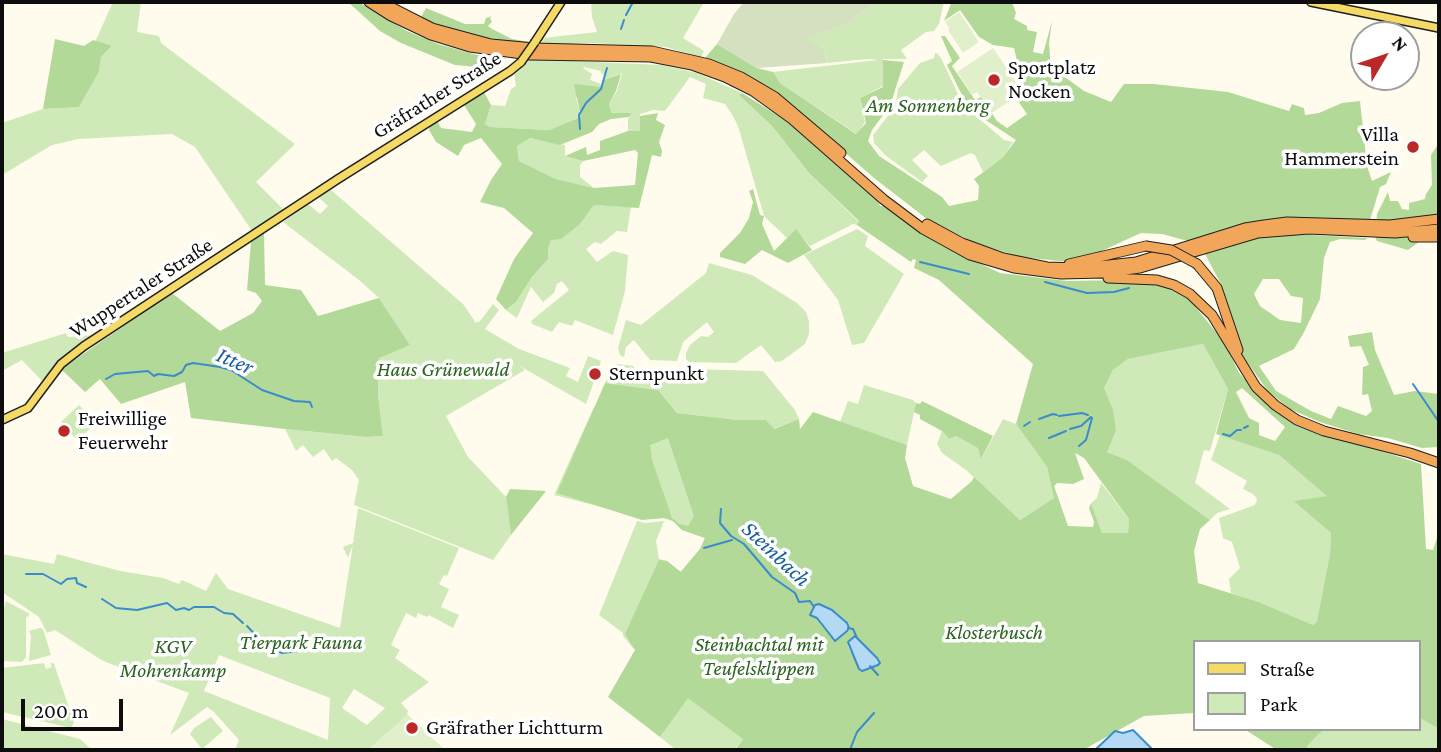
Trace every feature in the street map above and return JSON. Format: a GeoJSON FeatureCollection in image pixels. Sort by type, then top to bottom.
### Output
{"type":"FeatureCollection","features":[{"type":"Feature","properties":{"kind":"highway"},"geometry":{"type":"LineString","coordinates":[[369,2],[431,35],[480,49],[530,55],[650,57],[716,73],[770,102],[814,136],[883,199],[937,237],[970,254],[1003,265],[1042,273],[1157,280],[1168,283],[1190,294],[1204,306],[1267,393],[1297,415],[1439,461]]}},
{"type":"Feature","properties":{"kind":"highway"},"geometry":{"type":"LineString","coordinates":[[382,2],[432,28],[491,44],[534,48],[652,51],[693,59],[727,71],[756,85],[796,113],[884,192],[936,229],[961,243],[995,256],[1047,267],[1081,268],[1127,263],[1245,228],[1287,222],[1439,237]]}},
{"type":"Feature","properties":{"kind":"highway"},"geometry":{"type":"LineString","coordinates":[[1371,230],[1439,219]]}},
{"type":"Feature","properties":{"kind":"highway"},"geometry":{"type":"LineString","coordinates":[[1082,275],[1140,268],[1258,233],[1309,229],[1415,232],[1439,229]]}},
{"type":"Feature","properties":{"kind":"highway"},"geometry":{"type":"LineString","coordinates":[[1047,267],[1076,263],[1146,246],[1167,249],[1197,264],[1212,279],[1239,357]]}},
{"type":"Feature","properties":{"kind":"main road","name":"Gräfrather Straße"},"geometry":{"type":"LineString","coordinates":[[311,197],[494,82],[521,62],[561,2]]}},
{"type":"Feature","properties":{"kind":"main road"},"geometry":{"type":"LineString","coordinates":[[1311,2],[1439,28]]}},
{"type":"Feature","properties":{"kind":"main road","name":"Wuppertaler Straße"},"geometry":{"type":"LineString","coordinates":[[2,420],[30,406],[56,370],[72,354],[311,197]]}},
{"type":"Feature","properties":{"kind":"green space"},"geometry":{"type":"Polygon","coordinates":[[[113,2],[141,2],[137,32],[159,36],[161,43],[295,144],[256,182],[284,210],[252,231],[195,147],[172,134],[78,139],[52,145],[2,175],[2,123],[43,109],[79,107],[99,72],[101,57],[112,46],[95,42],[113,2]]]}},
{"type":"Feature","properties":{"kind":"green space"},"geometry":{"type":"Polygon","coordinates":[[[348,2],[358,2],[407,31],[438,44],[477,55],[507,58],[489,61],[477,67],[455,65],[401,43],[380,31],[348,2]]]}},
{"type":"Feature","properties":{"kind":"green space"},"geometry":{"type":"Polygon","coordinates":[[[591,2],[701,2],[703,4],[683,38],[704,51],[701,58],[666,47],[591,43],[541,45],[543,38],[597,32],[591,2]]]}},
{"type":"Feature","properties":{"kind":"green space"},"geometry":{"type":"Polygon","coordinates":[[[744,2],[875,2],[845,25],[805,38],[824,48],[827,63],[757,68],[717,44],[744,2]]]}},
{"type":"Feature","properties":{"kind":"green space"},"geometry":{"type":"Polygon","coordinates":[[[875,2],[944,2],[939,24],[934,31],[926,32],[901,50],[907,59],[883,59],[883,86],[860,98],[865,122],[857,134],[780,83],[772,72],[878,60],[827,63],[824,48],[804,38],[845,25],[875,2]]]}},
{"type":"Feature","properties":{"kind":"green space"},"geometry":{"type":"Polygon","coordinates":[[[1012,2],[1016,13],[1014,19],[1027,26],[1027,30],[1037,32],[1033,52],[1043,54],[1052,21],[1049,43],[1051,70],[1084,91],[1111,102],[1124,84],[1154,84],[1228,92],[1289,111],[1292,104],[1304,108],[1305,115],[1319,113],[1342,103],[1360,101],[1367,166],[1372,181],[1391,172],[1386,184],[1380,187],[1370,220],[1269,220],[1188,241],[1162,234],[1141,233],[1070,262],[1020,257],[973,242],[927,219],[874,178],[786,101],[704,59],[717,44],[757,68],[773,72],[780,83],[856,134],[866,123],[860,98],[883,87],[883,60],[904,62],[890,106],[872,130],[868,141],[879,156],[942,197],[949,206],[978,200],[979,186],[974,179],[1002,158],[1016,140],[984,119],[965,101],[947,65],[952,61],[941,36],[945,36],[960,58],[952,66],[975,100],[981,97],[997,121],[1007,128],[1027,114],[1016,98],[1024,92],[1014,48],[993,45],[979,37],[960,10],[944,21],[951,4],[1012,2]]]}},
{"type":"Feature","properties":{"kind":"green space"},"geometry":{"type":"Polygon","coordinates":[[[426,8],[465,24],[484,24],[486,18],[492,16],[492,22],[488,26],[512,39],[530,42],[529,45],[491,41],[444,28],[420,19],[426,8]]]}},
{"type":"Feature","properties":{"kind":"green space"},"geometry":{"type":"Polygon","coordinates":[[[959,12],[979,42],[963,53],[945,22],[959,12]]]}},
{"type":"Feature","properties":{"kind":"green space"},"geometry":{"type":"Polygon","coordinates":[[[55,39],[84,46],[93,40],[112,46],[101,57],[99,72],[79,107],[43,109],[55,39]]]}},
{"type":"Feature","properties":{"kind":"green space","name":"Sportplatz Nocken"},"geometry":{"type":"Polygon","coordinates":[[[993,48],[1023,92],[992,113],[977,92],[972,95],[957,72],[993,48]]]}},
{"type":"Feature","properties":{"kind":"green space","name":"Am Sonnenberg"},"geometry":{"type":"Polygon","coordinates":[[[935,53],[941,58],[963,105],[1004,140],[1013,142],[1002,158],[983,172],[975,155],[971,153],[941,166],[924,150],[912,160],[928,176],[922,182],[885,155],[874,143],[873,135],[895,107],[898,89],[920,63],[934,58],[935,53]]]}},
{"type":"Feature","properties":{"kind":"green space"},"geometry":{"type":"Polygon","coordinates":[[[528,59],[661,65],[697,73],[742,93],[739,95],[772,126],[809,173],[859,222],[810,246],[796,230],[787,238],[764,216],[733,116],[725,104],[703,98],[706,84],[690,77],[665,111],[653,110],[640,114],[640,131],[628,131],[628,119],[632,113],[610,113],[609,104],[617,91],[622,73],[604,80],[606,76],[601,71],[584,67],[592,74],[590,80],[601,84],[600,87],[576,98],[581,117],[549,130],[490,127],[485,124],[491,105],[505,106],[511,89],[516,86],[514,74],[528,59]]]}},
{"type":"Feature","properties":{"kind":"green space"},"geometry":{"type":"Polygon","coordinates":[[[621,74],[609,104],[611,113],[632,113],[629,117],[611,119],[599,124],[592,132],[560,145],[530,138],[517,146],[519,161],[556,179],[594,188],[635,185],[638,153],[635,150],[583,161],[565,156],[586,147],[587,155],[600,150],[600,141],[628,131],[640,131],[640,116],[658,113],[656,120],[665,125],[659,142],[661,157],[652,155],[639,208],[594,205],[581,223],[561,239],[551,240],[548,259],[516,302],[506,310],[496,299],[514,259],[533,233],[504,208],[480,202],[502,164],[481,138],[464,145],[458,156],[436,142],[429,130],[430,126],[437,121],[441,128],[472,132],[476,124],[464,105],[484,92],[491,105],[485,124],[490,127],[549,130],[581,117],[574,84],[600,87],[604,80],[621,74]]]}},
{"type":"Feature","properties":{"kind":"green space","name":"Klosterbusch"},"geometry":{"type":"Polygon","coordinates":[[[742,93],[788,122],[878,201],[880,206],[884,206],[941,245],[1000,273],[1067,281],[1125,280],[1161,284],[1186,295],[1224,342],[1239,373],[1271,406],[1296,423],[1421,464],[1426,549],[1433,550],[1439,532],[1439,729],[1420,718],[1420,640],[1192,640],[1192,713],[1144,716],[1083,750],[735,750],[743,739],[688,698],[660,737],[608,697],[635,650],[625,634],[659,560],[667,561],[681,572],[700,549],[705,538],[682,530],[673,521],[664,518],[642,520],[557,493],[605,383],[658,390],[677,413],[738,420],[766,420],[774,429],[799,419],[800,429],[813,412],[907,445],[905,458],[913,486],[951,499],[974,477],[1020,520],[1054,498],[1047,467],[1016,424],[1033,364],[939,280],[914,268],[916,260],[911,262],[857,225],[859,221],[809,173],[772,126],[739,95],[742,93]],[[1203,344],[1128,359],[1113,370],[1104,388],[1113,410],[1116,430],[1107,452],[1127,460],[1210,520],[1200,529],[1194,551],[1198,583],[1258,602],[1313,625],[1317,622],[1330,554],[1331,533],[1294,501],[1327,496],[1279,455],[1216,434],[1228,389],[1203,344]],[[1242,388],[1236,392],[1249,418],[1259,423],[1259,435],[1275,441],[1285,427],[1242,388]],[[668,438],[650,445],[652,460],[672,518],[679,524],[688,526],[694,516],[668,438]],[[1075,453],[1084,479],[1073,484],[1057,483],[1054,486],[1068,526],[1093,527],[1089,508],[1091,503],[1102,533],[1128,533],[1129,519],[1084,458],[1075,453]],[[815,605],[810,614],[817,618],[835,641],[847,631],[844,619],[832,610],[815,605]],[[858,640],[848,646],[862,671],[880,663],[858,640]]]}},
{"type":"Feature","properties":{"kind":"green space"},"geometry":{"type":"Polygon","coordinates":[[[530,138],[565,145],[565,156],[583,161],[580,165],[580,177],[594,188],[556,179],[519,161],[517,146],[530,138]]]}},
{"type":"Feature","properties":{"kind":"green space"},"geometry":{"type":"Polygon","coordinates":[[[1439,143],[1439,227],[1408,250],[1377,241],[1377,214],[1388,192],[1390,201],[1398,201],[1402,209],[1409,210],[1409,203],[1425,199],[1432,185],[1431,155],[1439,143]]]}},
{"type":"Feature","properties":{"kind":"green space"},"geometry":{"type":"Polygon","coordinates":[[[753,189],[760,215],[764,216],[762,224],[774,251],[796,229],[812,250],[788,263],[762,250],[745,264],[720,257],[720,253],[740,233],[749,218],[753,202],[749,191],[753,189]]]}},
{"type":"Feature","properties":{"kind":"green space","name":"Haus Grünewald"},"geometry":{"type":"Polygon","coordinates":[[[331,190],[463,304],[476,323],[493,304],[499,310],[485,329],[519,349],[570,368],[566,376],[578,382],[588,356],[601,361],[586,404],[518,365],[525,370],[446,416],[468,457],[506,497],[511,535],[493,560],[354,505],[359,480],[352,470],[336,458],[332,461],[324,449],[313,457],[303,445],[296,451],[285,429],[366,437],[383,436],[378,395],[379,357],[410,345],[379,298],[283,222],[308,204],[320,214],[328,206],[318,197],[331,190]]]}},
{"type":"Feature","properties":{"kind":"green space"},"geometry":{"type":"Polygon","coordinates":[[[594,205],[631,207],[627,232],[617,231],[601,244],[595,242],[586,249],[597,262],[613,251],[628,255],[625,291],[613,335],[575,320],[572,326],[559,322],[552,332],[532,324],[531,321],[569,290],[562,281],[557,284],[554,293],[543,302],[531,287],[517,318],[506,310],[516,302],[548,259],[551,240],[581,223],[594,205]]]}},
{"type":"Feature","properties":{"kind":"green space"},"geometry":{"type":"Polygon","coordinates":[[[857,229],[868,236],[865,246],[904,274],[864,343],[852,345],[838,300],[804,255],[857,229]]]}},
{"type":"Feature","properties":{"kind":"green space"},"geometry":{"type":"Polygon","coordinates":[[[264,233],[265,285],[301,290],[318,316],[379,298],[410,345],[379,358],[378,395],[383,436],[366,437],[191,418],[185,382],[121,404],[100,379],[85,392],[61,369],[172,293],[220,331],[253,313],[262,301],[256,293],[247,290],[251,242],[264,233]]]}},
{"type":"Feature","properties":{"kind":"green space"},"geometry":{"type":"Polygon","coordinates":[[[1296,234],[1367,238],[1330,242],[1324,258],[1320,299],[1303,334],[1294,349],[1259,366],[1276,391],[1331,419],[1338,406],[1366,416],[1372,411],[1368,394],[1362,395],[1363,367],[1369,365],[1361,346],[1350,347],[1348,336],[1372,332],[1375,350],[1394,395],[1415,391],[1439,394],[1439,447],[1422,448],[1388,438],[1358,434],[1320,422],[1290,409],[1268,391],[1242,355],[1221,284],[1204,252],[1256,237],[1296,234]],[[1263,279],[1254,294],[1260,306],[1280,320],[1301,323],[1303,298],[1291,296],[1279,279],[1263,279]]]}},
{"type":"Feature","properties":{"kind":"green space"},"geometry":{"type":"Polygon","coordinates":[[[709,263],[752,275],[797,303],[806,312],[809,321],[809,334],[805,344],[782,361],[775,362],[761,345],[736,363],[689,362],[686,353],[690,345],[701,336],[708,337],[714,332],[707,322],[683,342],[677,361],[650,360],[634,340],[626,347],[624,357],[620,355],[618,348],[626,320],[641,325],[706,273],[709,263]]]}},
{"type":"Feature","properties":{"kind":"green space"},"geometry":{"type":"Polygon","coordinates":[[[66,333],[68,337],[94,335],[68,352],[42,381],[22,360],[2,371],[2,353],[66,333]]]}},
{"type":"Feature","properties":{"kind":"green space"},"geometry":{"type":"Polygon","coordinates":[[[1203,344],[1228,389],[1210,451],[1204,450],[1195,483],[1230,509],[1217,513],[1210,520],[1127,460],[1107,452],[1104,388],[1113,370],[1128,359],[1203,344]]]}},
{"type":"Feature","properties":{"kind":"green space"},"geometry":{"type":"Polygon","coordinates":[[[617,364],[633,366],[639,374],[649,375],[647,368],[763,371],[795,410],[799,419],[773,429],[766,420],[738,420],[677,413],[658,390],[605,383],[611,367],[617,364]]]}},
{"type":"Feature","properties":{"kind":"green space"},"geometry":{"type":"Polygon","coordinates":[[[864,385],[916,403],[907,445],[840,422],[848,401],[858,404],[864,385]]]}},
{"type":"Feature","properties":{"kind":"green space"},"geometry":{"type":"Polygon","coordinates":[[[922,401],[993,436],[981,459],[978,448],[956,436],[949,439],[942,431],[920,419],[920,415],[914,412],[916,403],[920,404],[922,401]]]}},
{"type":"Feature","properties":{"kind":"green space"},"geometry":{"type":"Polygon","coordinates":[[[79,405],[97,423],[77,440],[61,422],[79,405]]]}},
{"type":"Feature","properties":{"kind":"green space"},"geometry":{"type":"Polygon","coordinates":[[[594,407],[661,417],[698,495],[743,739],[734,750],[676,750],[660,737],[687,697],[656,660],[633,648],[623,633],[599,615],[637,521],[664,521],[656,541],[659,559],[667,561],[680,572],[700,549],[705,538],[682,530],[673,521],[664,518],[649,519],[554,495],[594,407]]]}},
{"type":"Feature","properties":{"kind":"green space"},"geometry":{"type":"Polygon","coordinates":[[[1003,419],[1016,424],[1047,467],[1054,498],[1020,520],[966,470],[942,453],[937,444],[942,431],[949,439],[956,436],[979,448],[982,458],[1003,419]]]}},
{"type":"Feature","properties":{"kind":"green space"},"geometry":{"type":"Polygon","coordinates":[[[1220,435],[1279,455],[1328,496],[1296,501],[1331,533],[1318,622],[1313,625],[1231,593],[1229,579],[1240,568],[1232,542],[1223,538],[1219,518],[1255,505],[1257,499],[1243,489],[1247,481],[1211,460],[1220,435]]]}},
{"type":"Feature","properties":{"kind":"green space"},"geometry":{"type":"Polygon","coordinates":[[[1101,483],[1129,519],[1128,534],[1102,533],[1091,503],[1097,498],[1101,483]]]}},
{"type":"Feature","properties":{"kind":"green space"},"geometry":{"type":"Polygon","coordinates":[[[510,489],[546,491],[511,535],[506,497],[510,489]]]}},
{"type":"Feature","properties":{"kind":"green space"},"geometry":{"type":"Polygon","coordinates":[[[358,508],[459,548],[447,576],[444,575],[439,584],[449,589],[441,607],[459,615],[453,628],[429,615],[427,617],[418,613],[416,618],[406,613],[391,645],[400,650],[395,658],[429,682],[401,703],[408,711],[407,714],[422,728],[396,725],[368,750],[235,750],[239,740],[207,707],[170,735],[189,693],[103,661],[55,630],[47,633],[39,617],[2,592],[2,554],[54,564],[57,554],[179,584],[182,580],[206,591],[216,573],[228,589],[340,628],[353,544],[348,558],[343,547],[353,543],[358,508]],[[219,655],[204,691],[328,740],[330,698],[219,655]],[[354,689],[342,708],[367,725],[385,708],[354,689]]]}},
{"type":"Feature","properties":{"kind":"green space"},"geometry":{"type":"Polygon","coordinates":[[[6,601],[30,614],[26,618],[26,657],[22,662],[2,661],[2,615],[6,601]]]}},
{"type":"Feature","properties":{"kind":"green space"},"geometry":{"type":"Polygon","coordinates":[[[43,629],[51,655],[29,661],[29,631],[43,629]]]}},
{"type":"Feature","properties":{"kind":"green space"},"geometry":{"type":"Polygon","coordinates":[[[50,662],[54,664],[74,722],[71,728],[2,712],[2,668],[44,663],[46,669],[52,667],[50,662]]]}},
{"type":"Feature","properties":{"kind":"green space"},"geometry":{"type":"Polygon","coordinates":[[[407,714],[445,750],[368,750],[396,725],[407,714]]]}},
{"type":"Feature","properties":{"kind":"green space"},"geometry":{"type":"Polygon","coordinates":[[[211,717],[223,731],[202,749],[190,734],[194,728],[211,717]]]}},
{"type":"Feature","properties":{"kind":"green space"},"geometry":{"type":"Polygon","coordinates":[[[1420,718],[1439,729],[1439,750],[1307,750],[1307,746],[1322,731],[1420,731],[1420,718]]]}},
{"type":"Feature","properties":{"kind":"green space"},"geometry":{"type":"Polygon","coordinates":[[[2,719],[80,739],[92,750],[2,750],[2,719]]]}},
{"type":"Feature","properties":{"kind":"green space"},"geometry":{"type":"Polygon","coordinates":[[[1247,731],[1322,731],[1307,746],[1307,750],[1277,750],[1247,731]]]}},
{"type":"Feature","properties":{"kind":"water"},"geometry":{"type":"Polygon","coordinates":[[[815,605],[832,610],[847,623],[847,631],[835,641],[817,618],[810,615],[815,605]]]}},
{"type":"Feature","properties":{"kind":"water"},"geometry":{"type":"Polygon","coordinates":[[[855,636],[877,658],[880,663],[878,665],[862,671],[859,669],[848,642],[855,636]]]}},
{"type":"Feature","properties":{"kind":"water"},"geometry":{"type":"Polygon","coordinates":[[[1133,730],[1153,750],[1095,750],[1115,731],[1123,733],[1133,730]]]}},
{"type":"Feature","properties":{"kind":"waterway"},"geometry":{"type":"LineString","coordinates":[[626,15],[633,2]]}},
{"type":"Feature","properties":{"kind":"waterway"},"geometry":{"type":"LineString","coordinates":[[621,29],[624,20]]}},
{"type":"Feature","properties":{"kind":"waterway"},"geometry":{"type":"LineString","coordinates":[[580,129],[579,115],[586,103],[601,89],[607,68]]}},
{"type":"Feature","properties":{"kind":"waterway"},"geometry":{"type":"LineString","coordinates":[[920,262],[969,274]]}},
{"type":"Feature","properties":{"kind":"waterway"},"geometry":{"type":"LineString","coordinates":[[1045,282],[1087,293],[1114,292],[1129,288]]}},
{"type":"Feature","properties":{"kind":"waterway","name":"Itter"},"geometry":{"type":"LineString","coordinates":[[106,379],[115,374],[148,371],[154,376],[174,376],[182,372],[186,365],[193,363],[231,370],[262,390],[294,401],[310,402],[312,407]]}},
{"type":"Feature","properties":{"kind":"waterway"},"geometry":{"type":"LineString","coordinates":[[1413,384],[1439,422]]}},
{"type":"Feature","properties":{"kind":"waterway"},"geometry":{"type":"LineString","coordinates":[[1059,416],[1082,413],[1088,415]]}},
{"type":"Feature","properties":{"kind":"waterway"},"geometry":{"type":"LineString","coordinates":[[1039,419],[1057,415]]}},
{"type":"Feature","properties":{"kind":"waterway"},"geometry":{"type":"LineString","coordinates":[[1070,429],[1081,426],[1091,417]]}},
{"type":"Feature","properties":{"kind":"waterway"},"geometry":{"type":"LineString","coordinates":[[1079,446],[1086,440],[1092,418]]}},
{"type":"Feature","properties":{"kind":"waterway"},"geometry":{"type":"LineString","coordinates":[[1024,426],[1030,422]]}},
{"type":"Feature","properties":{"kind":"waterway"},"geometry":{"type":"LineString","coordinates":[[1244,428],[1248,426]]}},
{"type":"Feature","properties":{"kind":"waterway"},"geometry":{"type":"LineString","coordinates":[[1223,434],[1230,436],[1241,430]]}},
{"type":"Feature","properties":{"kind":"waterway"},"geometry":{"type":"LineString","coordinates":[[1049,438],[1066,431]]}},
{"type":"Feature","properties":{"kind":"waterway","name":"Steinbach"},"geometry":{"type":"LineString","coordinates":[[721,509],[720,523],[731,536],[744,544],[772,577],[795,593],[799,602],[810,601],[814,607]]}},
{"type":"Feature","properties":{"kind":"waterway"},"geometry":{"type":"LineString","coordinates":[[704,548],[732,540]]}},
{"type":"Feature","properties":{"kind":"waterway"},"geometry":{"type":"LineString","coordinates":[[26,574],[43,574],[61,584],[67,579],[76,578],[77,583],[86,587]]}},
{"type":"Feature","properties":{"kind":"waterway"},"geometry":{"type":"LineString","coordinates":[[102,599],[116,608],[137,610],[167,603],[176,610],[214,607],[224,613],[233,614],[243,623]]}},
{"type":"Feature","properties":{"kind":"waterway"},"geometry":{"type":"LineString","coordinates":[[247,626],[262,642],[269,642],[273,649],[282,653],[315,649]]}},
{"type":"Feature","properties":{"kind":"waterway","name":"Steinbach"},"geometry":{"type":"LineString","coordinates":[[848,628],[853,629],[857,638]]}},
{"type":"Feature","properties":{"kind":"waterway","name":"Steinbach"},"geometry":{"type":"LineString","coordinates":[[870,666],[878,675]]}},
{"type":"Feature","properties":{"kind":"waterway","name":"Steinbach"},"geometry":{"type":"LineString","coordinates":[[852,750],[857,732],[874,713]]}},
{"type":"Feature","properties":{"kind":"place","name":"Sportplatz Nocken"},"geometry":{"type":"Point","coordinates":[994,80]}},
{"type":"Feature","properties":{"kind":"place","name":"Villa Hammerstein"},"geometry":{"type":"Point","coordinates":[1413,147]}},
{"type":"Feature","properties":{"kind":"place","name":"Sternpunkt"},"geometry":{"type":"Point","coordinates":[595,374]}},
{"type":"Feature","properties":{"kind":"place","name":"Freiwillige Feuerwehr"},"geometry":{"type":"Point","coordinates":[64,431]}},
{"type":"Feature","properties":{"kind":"place","name":"Gräfrather Lichtturm"},"geometry":{"type":"Point","coordinates":[412,728]}},
{"type":"Feature","properties":{"kind":"park label","name":"Tierpark Fauna"},"geometry":{"type":"Point","coordinates":[301,643]}},
{"type":"Feature","properties":{"kind":"park label","name":"Steinbachtal mit Teufelsklippen"},"geometry":{"type":"Point","coordinates":[759,657]}},
{"type":"Feature","properties":{"kind":"park label","name":"KGV Mohrenkamp"},"geometry":{"type":"Point","coordinates":[173,659]}}]}
